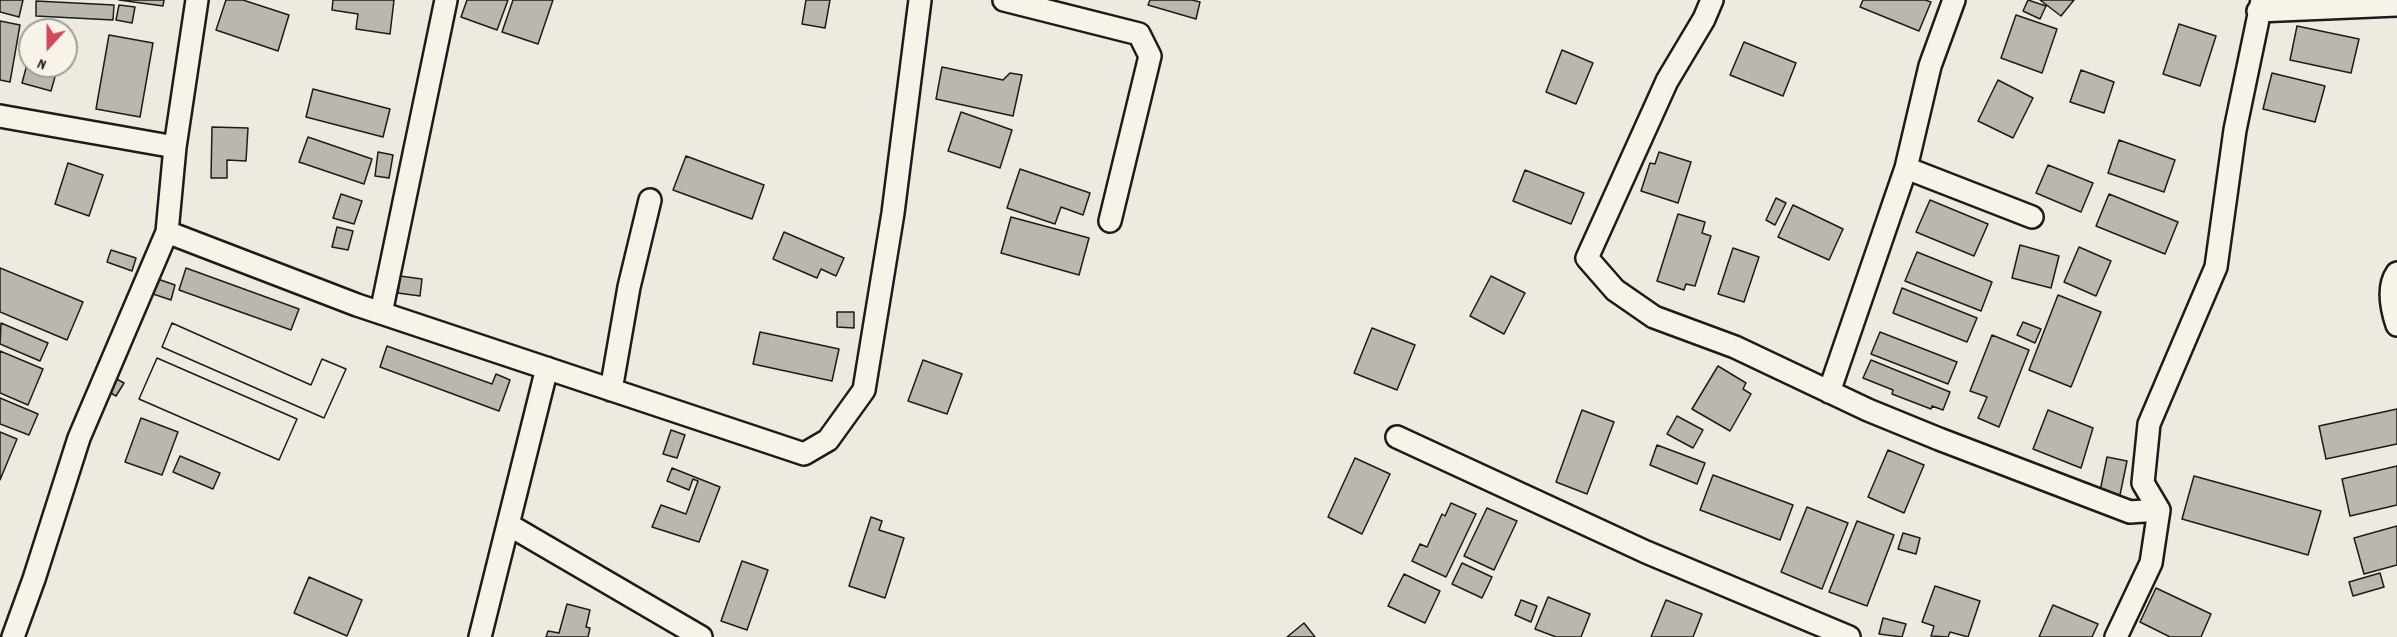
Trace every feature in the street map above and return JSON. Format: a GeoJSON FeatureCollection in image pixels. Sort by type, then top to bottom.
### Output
{"type":"FeatureCollection","features":[{"type":"Feature","properties":{"kind":"street"},"geometry":{"type":"LineString","coordinates":[[13,637],[79,438],[167,232],[175,147],[197,0]]}},
{"type":"Feature","properties":{"kind":"street"},"geometry":{"type":"LineString","coordinates":[[381,313],[446,0]]}},
{"type":"Feature","properties":{"kind":"street"},"geometry":{"type":"LineString","coordinates":[[167,232],[381,313],[804,454],[828,440],[864,390],[892,213],[920,0]]}},
{"type":"Feature","properties":{"kind":"street"},"geometry":{"type":"LineString","coordinates":[[1004,0],[1139,34],[1150,56],[1110,221]]}},
{"type":"Feature","properties":{"kind":"street"},"geometry":{"type":"LineString","coordinates":[[1712,0],[1704,19],[1667,81],[1587,258],[1615,290],[1654,317],[1735,347],[1829,392],[1939,439],[2130,512],[2159,510]]}},
{"type":"Feature","properties":{"kind":"street"},"geometry":{"type":"LineString","coordinates":[[1829,392],[1906,168],[1930,66],[1954,0]]}},
{"type":"Feature","properties":{"kind":"street"},"geometry":{"type":"LineString","coordinates":[[2116,637],[2151,563],[2159,510],[2143,483],[2149,424],[2216,267],[2232,147],[2260,6],[2397,5]]}},
{"type":"Feature","properties":{"kind":"street"},"geometry":{"type":"LineString","coordinates":[[0,116],[175,147]]}},
{"type":"Feature","properties":{"kind":"street"},"geometry":{"type":"LineString","coordinates":[[1906,168],[2032,217]]}},
{"type":"Feature","properties":{"kind":"street"},"geometry":{"type":"LineString","coordinates":[[611,390],[629,287],[650,200]]}},
{"type":"Feature","properties":{"kind":"street"},"geometry":{"type":"LineString","coordinates":[[2397,273],[2393,279],[2392,310],[2397,325]]}},
{"type":"Feature","properties":{"kind":"street"},"geometry":{"type":"LineString","coordinates":[[480,637],[548,368]]}},
{"type":"Feature","properties":{"kind":"street"},"geometry":{"type":"LineString","coordinates":[[1397,437],[1646,552],[1849,637]]}},
{"type":"Feature","properties":{"kind":"street"},"geometry":{"type":"LineString","coordinates":[[509,525],[701,637]]}},
{"type":"Feature","properties":{"kind":"building"},"geometry":{"type":"Polygon","coordinates":[[[0,0],[23,0],[19,17],[0,12],[0,0]]]}},
{"type":"Feature","properties":{"kind":"building"},"geometry":{"type":"Polygon","coordinates":[[[119,0],[164,0],[163,6],[119,0]]]}},
{"type":"Feature","properties":{"kind":"building"},"geometry":{"type":"Polygon","coordinates":[[[226,0],[243,0],[289,15],[278,51],[216,30],[226,0]]]}},
{"type":"Feature","properties":{"kind":"building"},"geometry":{"type":"Polygon","coordinates":[[[333,0],[394,0],[390,34],[356,29],[358,14],[332,10],[333,0]]]}},
{"type":"Feature","properties":{"kind":"building"},"geometry":{"type":"Polygon","coordinates":[[[467,0],[508,0],[497,30],[461,17],[467,0]]]}},
{"type":"Feature","properties":{"kind":"building"},"geometry":{"type":"Polygon","coordinates":[[[513,0],[553,0],[538,44],[502,32],[513,0]]]}},
{"type":"Feature","properties":{"kind":"building"},"geometry":{"type":"Polygon","coordinates":[[[806,0],[830,0],[825,28],[802,24],[806,0]]]}},
{"type":"Feature","properties":{"kind":"building"},"geometry":{"type":"Polygon","coordinates":[[[1150,0],[1200,2],[1196,19],[1148,5],[1150,0]]]}},
{"type":"Feature","properties":{"kind":"building"},"geometry":{"type":"Polygon","coordinates":[[[1863,0],[1925,0],[1931,2],[1919,31],[1860,7],[1863,0]]]}},
{"type":"Feature","properties":{"kind":"building"},"geometry":{"type":"Polygon","coordinates":[[[2028,0],[2046,6],[2040,19],[2023,11],[2028,0]]]}},
{"type":"Feature","properties":{"kind":"building"},"geometry":{"type":"Polygon","coordinates":[[[2040,0],[2074,0],[2061,16],[2040,0]]]}},
{"type":"Feature","properties":{"kind":"building"},"geometry":{"type":"Polygon","coordinates":[[[36,1],[114,5],[113,20],[36,16],[36,1]]]}},
{"type":"Feature","properties":{"kind":"building"},"geometry":{"type":"Polygon","coordinates":[[[119,5],[135,7],[132,23],[116,20],[119,5]]]}},
{"type":"Feature","properties":{"kind":"building"},"geometry":{"type":"Polygon","coordinates":[[[2016,15],[2057,29],[2042,73],[2001,58],[2016,15]]]}},
{"type":"Feature","properties":{"kind":"building"},"geometry":{"type":"Polygon","coordinates":[[[0,21],[18,25],[18,36],[10,82],[0,80],[0,21]]]}},
{"type":"Feature","properties":{"kind":"building"},"geometry":{"type":"Polygon","coordinates":[[[2179,24],[2216,36],[2200,86],[2163,74],[2179,24]]]}},
{"type":"Feature","properties":{"kind":"building"},"geometry":{"type":"Polygon","coordinates":[[[2297,26],[2359,39],[2351,73],[2290,60],[2297,26]]]}},
{"type":"Feature","properties":{"kind":"building"},"geometry":{"type":"Polygon","coordinates":[[[109,35],[153,43],[140,117],[96,109],[109,35]]]}},
{"type":"Feature","properties":{"kind":"building"},"geometry":{"type":"Polygon","coordinates":[[[1744,42],[1796,63],[1783,96],[1730,75],[1744,42]]]}},
{"type":"Feature","properties":{"kind":"building"},"geometry":{"type":"Polygon","coordinates":[[[1562,50],[1593,63],[1576,104],[1546,92],[1562,50]]]}},
{"type":"Feature","properties":{"kind":"building"},"geometry":{"type":"Polygon","coordinates":[[[942,67],[1003,80],[1010,73],[1022,75],[1013,116],[936,99],[942,67]]]}},
{"type":"Feature","properties":{"kind":"building"},"geometry":{"type":"Polygon","coordinates":[[[2081,70],[2114,82],[2104,113],[2070,102],[2081,70]]]}},
{"type":"Feature","properties":{"kind":"building"},"geometry":{"type":"Polygon","coordinates":[[[2272,73],[2325,86],[2315,122],[2263,109],[2272,73]]]}},
{"type":"Feature","properties":{"kind":"building"},"geometry":{"type":"Polygon","coordinates":[[[23,78],[55,78],[51,91],[22,83],[23,78]]]}},
{"type":"Feature","properties":{"kind":"building"},"geometry":{"type":"Polygon","coordinates":[[[1998,80],[2033,98],[2013,138],[1978,121],[1998,80]]]}},
{"type":"Feature","properties":{"kind":"building"},"geometry":{"type":"Polygon","coordinates":[[[313,89],[390,109],[383,137],[306,117],[313,89]]]}},
{"type":"Feature","properties":{"kind":"building"},"geometry":{"type":"Polygon","coordinates":[[[961,112],[1012,130],[1000,168],[948,151],[961,112]]]}},
{"type":"Feature","properties":{"kind":"building"},"geometry":{"type":"Polygon","coordinates":[[[212,127],[248,128],[246,161],[227,160],[227,178],[211,178],[212,127]]]}},
{"type":"Feature","properties":{"kind":"building"},"geometry":{"type":"Polygon","coordinates":[[[308,137],[372,159],[364,184],[299,162],[308,137]]]}},
{"type":"Feature","properties":{"kind":"building"},"geometry":{"type":"Polygon","coordinates":[[[2119,140],[2175,160],[2164,192],[2108,173],[2119,140]]]}},
{"type":"Feature","properties":{"kind":"building"},"geometry":{"type":"Polygon","coordinates":[[[378,152],[393,155],[389,178],[375,176],[378,152]]]}},
{"type":"Feature","properties":{"kind":"building"},"geometry":{"type":"Polygon","coordinates":[[[1659,152],[1691,162],[1678,203],[1641,191],[1650,163],[1655,164],[1659,152]]]}},
{"type":"Feature","properties":{"kind":"building"},"geometry":{"type":"Polygon","coordinates":[[[686,156],[764,185],[752,219],[673,190],[686,156]]]}},
{"type":"Feature","properties":{"kind":"building"},"geometry":{"type":"Polygon","coordinates":[[[68,163],[103,175],[89,216],[55,204],[68,163]]]}},
{"type":"Feature","properties":{"kind":"building"},"geometry":{"type":"Polygon","coordinates":[[[2048,165],[2093,183],[2081,212],[2036,193],[2048,165]]]}},
{"type":"Feature","properties":{"kind":"building"},"geometry":{"type":"Polygon","coordinates":[[[1020,169],[1090,193],[1083,215],[1061,207],[1055,224],[1007,208],[1020,169]]]}},
{"type":"Feature","properties":{"kind":"building"},"geometry":{"type":"Polygon","coordinates":[[[1525,170],[1584,193],[1571,224],[1513,201],[1525,170]]]}},
{"type":"Feature","properties":{"kind":"building"},"geometry":{"type":"Polygon","coordinates":[[[341,194],[362,201],[354,224],[333,218],[341,194]]]}},
{"type":"Feature","properties":{"kind":"building"},"geometry":{"type":"Polygon","coordinates":[[[2109,194],[2178,222],[2165,254],[2096,226],[2109,194]]]}},
{"type":"Feature","properties":{"kind":"building"},"geometry":{"type":"Polygon","coordinates":[[[1776,198],[1786,203],[1775,225],[1766,220],[1776,198]]]}},
{"type":"Feature","properties":{"kind":"building"},"geometry":{"type":"Polygon","coordinates":[[[1930,200],[1988,224],[1974,256],[1916,232],[1930,200]]]}},
{"type":"Feature","properties":{"kind":"building"},"geometry":{"type":"Polygon","coordinates":[[[1793,205],[1843,229],[1829,260],[1778,237],[1793,205]]]}},
{"type":"Feature","properties":{"kind":"building"},"geometry":{"type":"Polygon","coordinates":[[[1678,214],[1705,222],[1702,233],[1711,236],[1695,286],[1686,284],[1684,290],[1657,281],[1678,214]]]}},
{"type":"Feature","properties":{"kind":"building"},"geometry":{"type":"Polygon","coordinates":[[[1011,217],[1089,238],[1079,275],[1001,253],[1011,217]]]}},
{"type":"Feature","properties":{"kind":"building"},"geometry":{"type":"Polygon","coordinates":[[[337,227],[353,231],[348,250],[332,247],[337,227]]]}},
{"type":"Feature","properties":{"kind":"building"},"geometry":{"type":"Polygon","coordinates":[[[784,232],[844,258],[836,276],[821,269],[817,278],[773,259],[784,232]]]}},
{"type":"Feature","properties":{"kind":"building"},"geometry":{"type":"Polygon","coordinates":[[[2020,245],[2059,256],[2051,288],[2012,278],[2020,245]]]}},
{"type":"Feature","properties":{"kind":"building"},"geometry":{"type":"Polygon","coordinates":[[[2079,247],[2111,261],[2096,296],[2064,282],[2079,247]]]}},
{"type":"Feature","properties":{"kind":"building"},"geometry":{"type":"Polygon","coordinates":[[[1733,248],[1759,257],[1744,302],[1718,294],[1733,248]]]}},
{"type":"Feature","properties":{"kind":"building"},"geometry":{"type":"Polygon","coordinates":[[[111,250],[136,258],[132,271],[107,262],[111,250]]]}},
{"type":"Feature","properties":{"kind":"building"},"geometry":{"type":"Polygon","coordinates":[[[1917,252],[1992,282],[1981,311],[1905,281],[1917,252]]]}},
{"type":"Feature","properties":{"kind":"building"},"geometry":{"type":"Polygon","coordinates":[[[0,268],[83,302],[67,340],[0,312],[0,268]]]}},
{"type":"Feature","properties":{"kind":"building"},"geometry":{"type":"Polygon","coordinates":[[[186,268],[299,309],[291,330],[179,290],[186,268]]]}},
{"type":"Feature","properties":{"kind":"building"},"geometry":{"type":"Polygon","coordinates":[[[400,276],[422,279],[420,296],[398,293],[400,276]]]}},
{"type":"Feature","properties":{"kind":"building"},"geometry":{"type":"Polygon","coordinates":[[[1491,276],[1525,293],[1504,334],[1470,316],[1491,276]]]}},
{"type":"Feature","properties":{"kind":"building"},"geometry":{"type":"Polygon","coordinates":[[[152,277],[175,285],[171,300],[147,292],[152,277]]]}},
{"type":"Feature","properties":{"kind":"building"},"geometry":{"type":"Polygon","coordinates":[[[1902,288],[1977,318],[1967,342],[1893,313],[1902,288]]]}},
{"type":"Feature","properties":{"kind":"building"},"geometry":{"type":"Polygon","coordinates":[[[2058,295],[2101,312],[2071,387],[2029,370],[2058,295]]]}},
{"type":"Feature","properties":{"kind":"building"},"geometry":{"type":"Polygon","coordinates":[[[837,312],[854,312],[854,328],[837,327],[837,312]]]}},
{"type":"Feature","properties":{"kind":"building"},"geometry":{"type":"Polygon","coordinates":[[[2023,322],[2041,329],[2035,343],[2017,335],[2023,322]]]}},
{"type":"Feature","properties":{"kind":"building"},"geometry":{"type":"Polygon","coordinates":[[[1,323],[48,343],[40,361],[0,344],[1,323]]]}},
{"type":"Feature","properties":{"kind":"building"},"geometry":{"type":"Polygon","coordinates":[[[172,323],[311,385],[322,359],[346,369],[324,418],[162,347],[172,323]]]}},
{"type":"Feature","properties":{"kind":"building"},"geometry":{"type":"Polygon","coordinates":[[[172,323],[311,385],[322,359],[346,369],[324,418],[162,347],[172,323]]]}},
{"type":"Feature","properties":{"kind":"building"},"geometry":{"type":"Polygon","coordinates":[[[1372,328],[1415,345],[1397,390],[1354,373],[1372,328]]]}},
{"type":"Feature","properties":{"kind":"building"},"geometry":{"type":"Polygon","coordinates":[[[760,332],[839,349],[832,381],[753,364],[760,332]]]}},
{"type":"Feature","properties":{"kind":"building"},"geometry":{"type":"Polygon","coordinates":[[[1880,332],[1957,362],[1948,384],[1871,354],[1880,332]]]}},
{"type":"Feature","properties":{"kind":"building"},"geometry":{"type":"Polygon","coordinates":[[[1992,335],[2029,350],[1999,427],[1978,418],[1987,397],[1970,391],[1992,335]]]}},
{"type":"Feature","properties":{"kind":"building"},"geometry":{"type":"Polygon","coordinates":[[[387,346],[492,384],[496,374],[510,380],[499,411],[380,367],[387,346]]]}},
{"type":"Feature","properties":{"kind":"building"},"geometry":{"type":"Polygon","coordinates":[[[0,351],[43,369],[28,405],[0,393],[0,351]]]}},
{"type":"Feature","properties":{"kind":"building"},"geometry":{"type":"Polygon","coordinates":[[[157,358],[297,419],[279,460],[139,399],[157,358]]]}},
{"type":"Feature","properties":{"kind":"building"},"geometry":{"type":"Polygon","coordinates":[[[157,358],[297,419],[279,460],[139,399],[157,358]]]}},
{"type":"Feature","properties":{"kind":"building"},"geometry":{"type":"Polygon","coordinates":[[[923,360],[962,374],[947,414],[908,401],[923,360]]]}},
{"type":"Feature","properties":{"kind":"building"},"geometry":{"type":"Polygon","coordinates":[[[1871,360],[1950,392],[1943,410],[1932,406],[1931,409],[1892,394],[1893,390],[1863,378],[1871,360]]]}},
{"type":"Feature","properties":{"kind":"building"},"geometry":{"type":"Polygon","coordinates":[[[1718,366],[1746,383],[1743,389],[1751,394],[1730,431],[1692,409],[1718,366]]]}},
{"type":"Feature","properties":{"kind":"building"},"geometry":{"type":"Polygon","coordinates":[[[111,376],[124,383],[116,396],[104,389],[111,376]]]}},
{"type":"Feature","properties":{"kind":"building"},"geometry":{"type":"Polygon","coordinates":[[[0,398],[38,414],[29,435],[0,424],[0,398]]]}},
{"type":"Feature","properties":{"kind":"building"},"geometry":{"type":"Polygon","coordinates":[[[2397,409],[2397,444],[2326,459],[2319,426],[2397,409]]]}},
{"type":"Feature","properties":{"kind":"building"},"geometry":{"type":"Polygon","coordinates":[[[1582,410],[1614,422],[1587,494],[1556,482],[1582,410]]]}},
{"type":"Feature","properties":{"kind":"building"},"geometry":{"type":"Polygon","coordinates":[[[2048,410],[2093,428],[2081,468],[2033,449],[2048,410]]]}},
{"type":"Feature","properties":{"kind":"building"},"geometry":{"type":"Polygon","coordinates":[[[1677,416],[1703,430],[1693,448],[1667,434],[1677,416]]]}},
{"type":"Feature","properties":{"kind":"building"},"geometry":{"type":"Polygon","coordinates":[[[141,418],[178,432],[162,475],[125,462],[141,418]]]}},
{"type":"Feature","properties":{"kind":"building"},"geometry":{"type":"Polygon","coordinates":[[[671,430],[685,435],[677,458],[663,454],[671,430]]]}},
{"type":"Feature","properties":{"kind":"building"},"geometry":{"type":"Polygon","coordinates":[[[0,432],[17,439],[0,480],[0,432]]]}},
{"type":"Feature","properties":{"kind":"building"},"geometry":{"type":"Polygon","coordinates":[[[1657,445],[1705,463],[1697,484],[1650,465],[1657,445]]]}},
{"type":"Feature","properties":{"kind":"building"},"geometry":{"type":"Polygon","coordinates":[[[1888,450],[1924,465],[1904,513],[1868,497],[1888,450]]]}},
{"type":"Feature","properties":{"kind":"building"},"geometry":{"type":"Polygon","coordinates":[[[180,456],[220,473],[213,489],[173,472],[180,456]]]}},
{"type":"Feature","properties":{"kind":"building"},"geometry":{"type":"Polygon","coordinates":[[[2107,457],[2127,461],[2120,495],[2100,491],[2107,457]]]}},
{"type":"Feature","properties":{"kind":"building"},"geometry":{"type":"Polygon","coordinates":[[[1355,458],[1390,474],[1362,534],[1328,517],[1355,458]]]}},
{"type":"Feature","properties":{"kind":"building"},"geometry":{"type":"Polygon","coordinates":[[[2397,466],[2397,505],[2350,516],[2342,479],[2397,466]]]}},
{"type":"Feature","properties":{"kind":"building"},"geometry":{"type":"Polygon","coordinates":[[[672,468],[720,487],[699,542],[652,527],[661,505],[686,514],[698,481],[693,479],[689,490],[667,481],[672,468]]]}},
{"type":"Feature","properties":{"kind":"building"},"geometry":{"type":"Polygon","coordinates":[[[1713,475],[1793,505],[1780,540],[1700,510],[1713,475]]]}},
{"type":"Feature","properties":{"kind":"building"},"geometry":{"type":"Polygon","coordinates":[[[2194,476],[2321,511],[2308,555],[2182,519],[2194,476]]]}},
{"type":"Feature","properties":{"kind":"building"},"geometry":{"type":"Polygon","coordinates":[[[1451,503],[1476,514],[1446,577],[1412,561],[1420,544],[1427,547],[1442,514],[1445,516],[1451,503]]]}},
{"type":"Feature","properties":{"kind":"building"},"geometry":{"type":"Polygon","coordinates":[[[1807,507],[1848,523],[1822,589],[1781,572],[1807,507]]]}},
{"type":"Feature","properties":{"kind":"building"},"geometry":{"type":"Polygon","coordinates":[[[1487,508],[1517,521],[1494,570],[1464,556],[1487,508]]]}},
{"type":"Feature","properties":{"kind":"building"},"geometry":{"type":"Polygon","coordinates":[[[871,517],[882,521],[879,530],[904,538],[885,598],[849,586],[871,517]]]}},
{"type":"Feature","properties":{"kind":"building"},"geometry":{"type":"Polygon","coordinates":[[[1857,521],[1894,535],[1867,606],[1829,592],[1857,521]]]}},
{"type":"Feature","properties":{"kind":"building"},"geometry":{"type":"Polygon","coordinates":[[[2397,526],[2397,565],[2364,574],[2354,538],[2397,526]]]}},
{"type":"Feature","properties":{"kind":"building"},"geometry":{"type":"Polygon","coordinates":[[[1903,533],[1920,538],[1916,554],[1898,549],[1903,533]]]}},
{"type":"Feature","properties":{"kind":"building"},"geometry":{"type":"Polygon","coordinates":[[[742,561],[768,570],[747,630],[721,621],[742,561]]]}},
{"type":"Feature","properties":{"kind":"building"},"geometry":{"type":"Polygon","coordinates":[[[1462,563],[1492,577],[1482,598],[1452,584],[1462,563]]]}},
{"type":"Feature","properties":{"kind":"building"},"geometry":{"type":"Polygon","coordinates":[[[2380,573],[2384,587],[2353,596],[2349,582],[2380,573]]]}},
{"type":"Feature","properties":{"kind":"building"},"geometry":{"type":"Polygon","coordinates":[[[1404,574],[1440,591],[1425,623],[1388,606],[1404,574]]]}},
{"type":"Feature","properties":{"kind":"building"},"geometry":{"type":"Polygon","coordinates":[[[309,577],[362,600],[347,636],[294,613],[309,577]]]}},
{"type":"Feature","properties":{"kind":"building"},"geometry":{"type":"Polygon","coordinates":[[[1935,586],[1980,601],[1968,637],[1950,632],[1948,637],[1931,636],[1934,626],[1922,622],[1935,586]]]}},
{"type":"Feature","properties":{"kind":"building"},"geometry":{"type":"Polygon","coordinates":[[[2156,588],[2211,614],[2201,637],[2170,637],[2140,622],[2156,588]]]}},
{"type":"Feature","properties":{"kind":"building"},"geometry":{"type":"Polygon","coordinates":[[[1548,597],[1590,614],[1581,637],[1556,637],[1535,629],[1548,597]]]}},
{"type":"Feature","properties":{"kind":"building"},"geometry":{"type":"Polygon","coordinates":[[[1521,600],[1537,606],[1531,622],[1515,615],[1521,600]]]}},
{"type":"Feature","properties":{"kind":"building"},"geometry":{"type":"Polygon","coordinates":[[[1666,600],[1702,614],[1693,637],[1651,637],[1666,600]]]}},
{"type":"Feature","properties":{"kind":"building"},"geometry":{"type":"Polygon","coordinates":[[[567,604],[590,610],[586,627],[590,628],[588,637],[546,637],[548,631],[559,633],[567,604]]]}},
{"type":"Feature","properties":{"kind":"building"},"geometry":{"type":"Polygon","coordinates":[[[2053,605],[2098,624],[2092,637],[2039,637],[2053,605]]]}},
{"type":"Feature","properties":{"kind":"building"},"geometry":{"type":"Polygon","coordinates":[[[1883,618],[1906,624],[1902,637],[1879,634],[1883,618]]]}},
{"type":"Feature","properties":{"kind":"building"},"geometry":{"type":"Polygon","coordinates":[[[1304,623],[1315,637],[1287,637],[1304,623]]]}}]}
